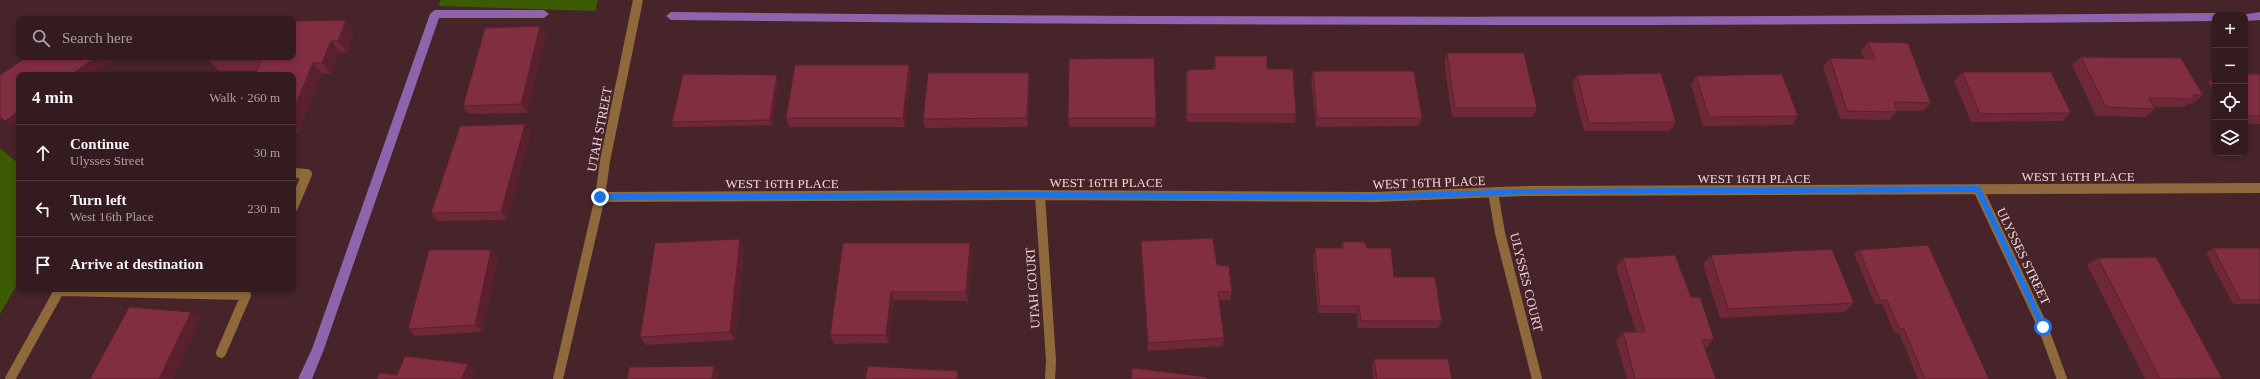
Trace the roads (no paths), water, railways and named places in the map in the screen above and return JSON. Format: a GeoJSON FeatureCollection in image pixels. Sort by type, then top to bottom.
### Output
{"type":"FeatureCollection","features":[{"type":"Feature","properties":{"kind":"street","name":"UTAH STREET"},"geometry":{"type":"LineString","coordinates":[[558,379],[600,197],[605,162],[638,0]]}},
{"type":"Feature","properties":{"kind":"street"},"geometry":{"type":"LineString","coordinates":[[296,173],[307,174],[296,200]]}},
{"type":"Feature","properties":{"kind":"street","name":"WEST 16TH PLACE"},"geometry":{"type":"LineString","coordinates":[[600,197],[1040,195],[1374,197],[1493,192],[2260,188]]}},
{"type":"Feature","properties":{"kind":"street","name":"ULYSSES STREET"},"geometry":{"type":"LineString","coordinates":[[1978,189],[2043,327],[2062,379]]}},
{"type":"Feature","properties":{"kind":"street","name":"ULYSSES COURT"},"geometry":{"type":"LineString","coordinates":[[1493,192],[1500,233],[1536,379]]}},
{"type":"Feature","properties":{"kind":"street","name":"UTAH COURT"},"geometry":{"type":"LineString","coordinates":[[1040,195],[1051,361],[1050,379]]}},
{"type":"Feature","properties":{"kind":"street"},"geometry":{"type":"LineString","coordinates":[[10,379],[59,292]]}},
{"type":"Feature","properties":{"kind":"street"},"geometry":{"type":"LineString","coordinates":[[134,292],[246,295],[221,353]]}},
{"type":"Feature","properties":{"kind":"waterway"},"geometry":{"type":"LineString","coordinates":[[305,379],[318,349],[435,14],[544,14]]}},
{"type":"Feature","properties":{"kind":"waterway"},"geometry":{"type":"LineString","coordinates":[[671,16],[1250,21],[1829,20],[2212,17]]}},
{"type":"Feature","properties":{"kind":"waterway"},"geometry":{"type":"LineString","coordinates":[[2248,17],[2260,16]]}}]}
